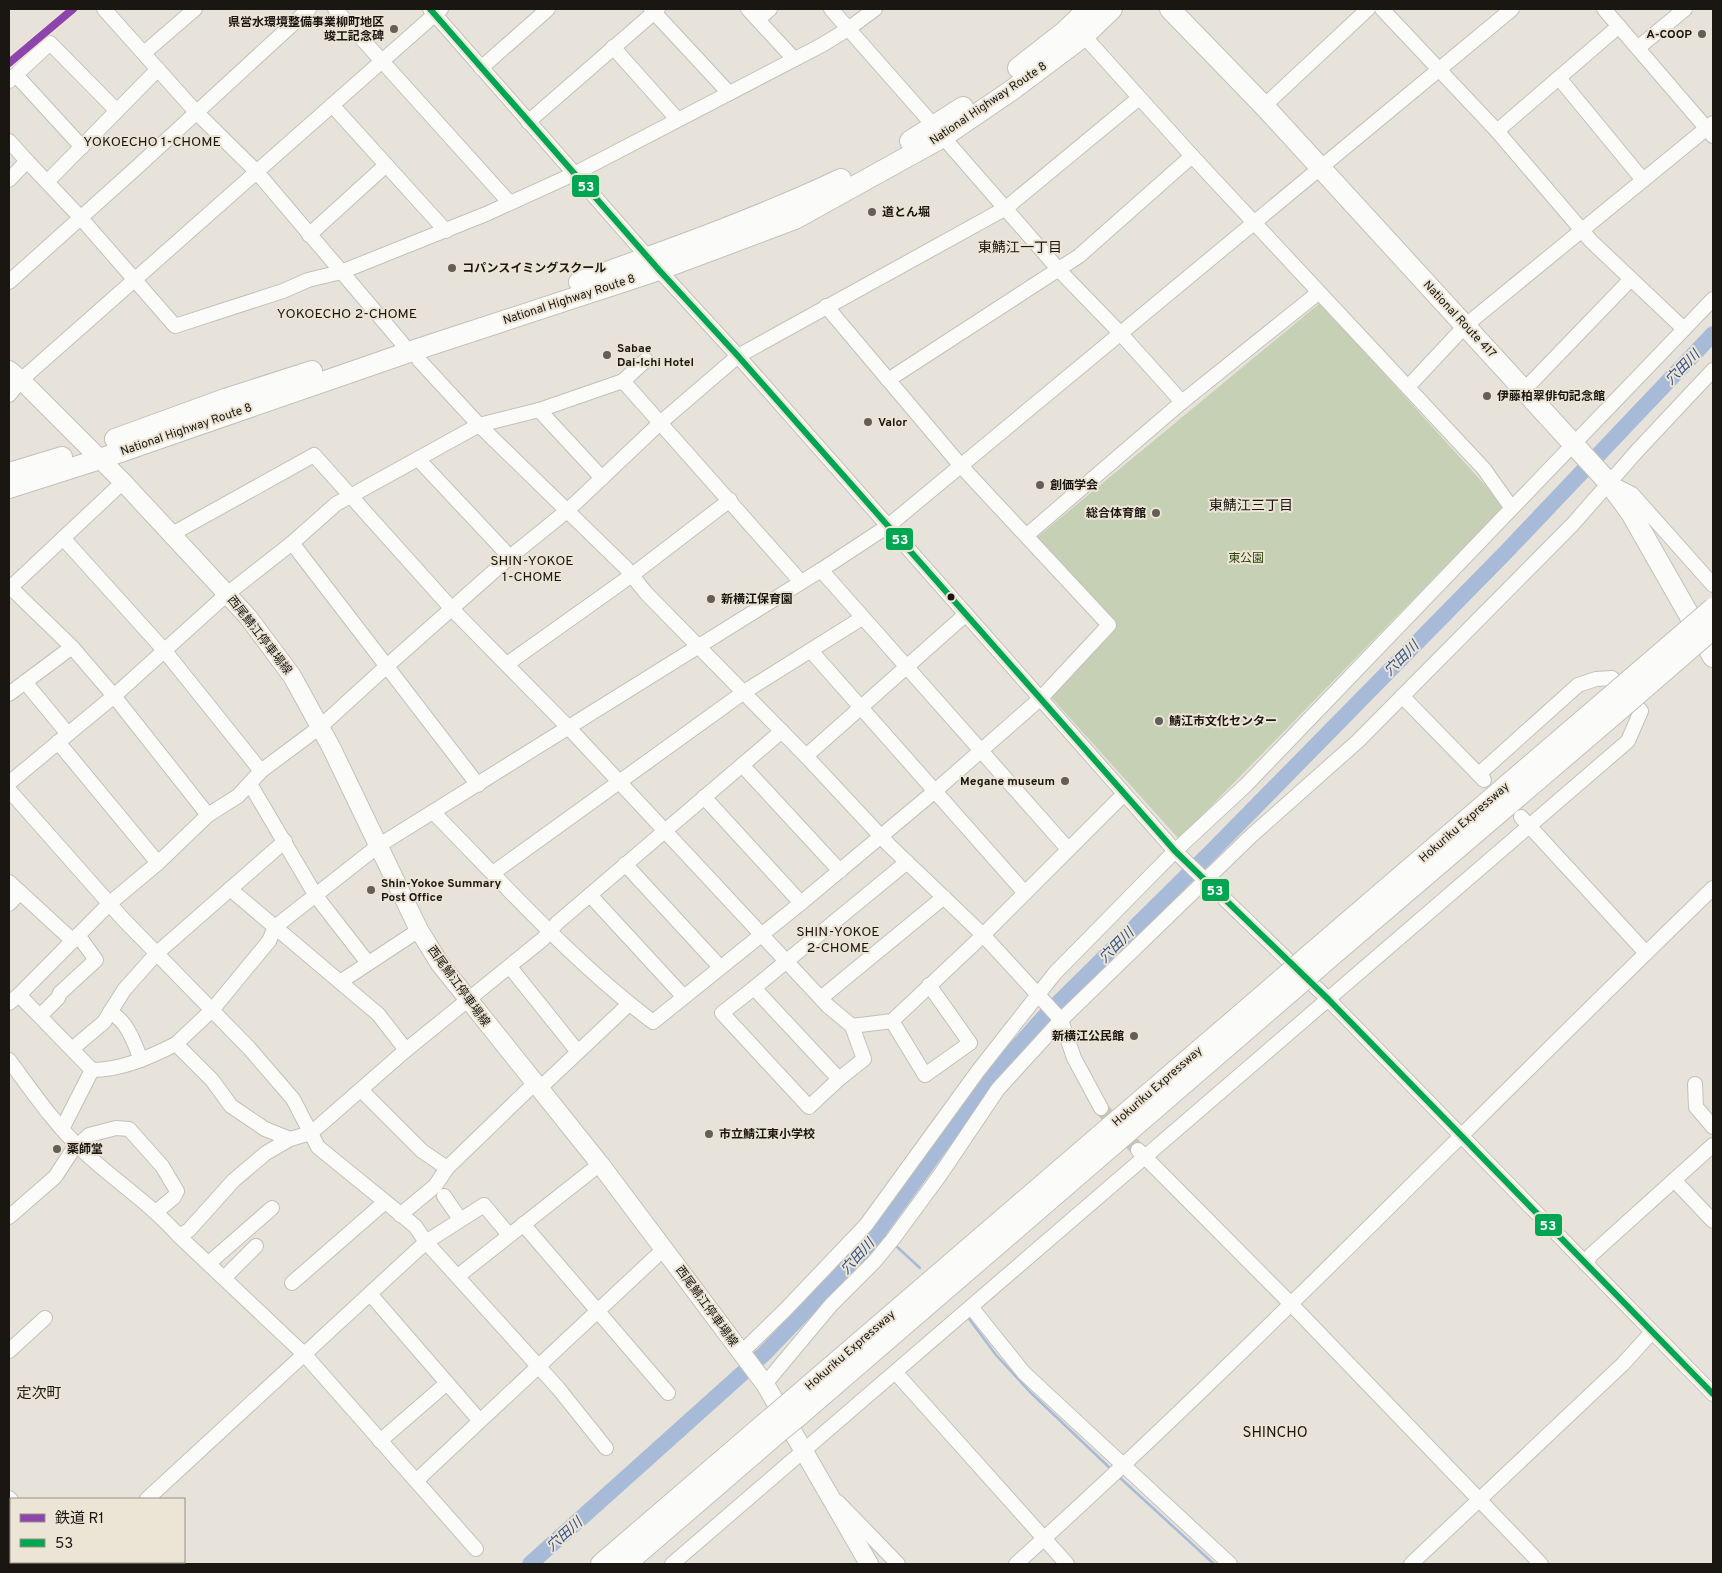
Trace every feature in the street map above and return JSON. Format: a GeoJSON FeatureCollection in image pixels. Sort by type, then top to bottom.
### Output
{"type":"FeatureCollection","features":[{"type":"Feature","properties":{"kind":"highway","name":"National Highway Route 8"},"geometry":{"type":"LineString","coordinates":[[938,131],[1064,32],[1088,9]]}},
{"type":"Feature","properties":{"kind":"highway","name":"National Highway Route 8"},"geometry":{"type":"LineString","coordinates":[[9,488],[94,454],[408,346],[794,219],[938,131],[1012,90],[1084,36],[1112,9]]}},
{"type":"Feature","properties":{"kind":"highway","name":"National Route 417"},"geometry":{"type":"LineString","coordinates":[[1170,9],[1264,106],[1576,444],[1609,483],[1631,513],[1713,656]]}},
{"type":"Feature","properties":{"kind":"highway","name":"National Highway Route 8"},"geometry":{"type":"LineString","coordinates":[[9,473],[94,454]]}},
{"type":"Feature","properties":{"kind":"highway","name":"Hokuriku Expressway"},"geometry":{"type":"LineString","coordinates":[[601,1564],[796,1408],[1611,706],[1713,608]]}},
{"type":"Feature","properties":{"kind":"highway","name":"Hokuriku Expressway"},"geometry":{"type":"LineString","coordinates":[[1611,706],[1713,629]]}},
{"type":"Feature","properties":{"kind":"highway","name":"Hokuriku Expressway"},"geometry":{"type":"LineString","coordinates":[[626,1564],[775,1426]]}},
{"type":"Feature","properties":{"kind":"main road","name":"西尾鯖江停車場線"},"geometry":{"type":"LineString","coordinates":[[15,375],[123,482],[172,534],[248,617],[292,676],[320,727],[419,930],[440,964],[600,1164],[665,1248],[762,1380],[869,1564]]}},
{"type":"Feature","properties":{"kind":"street"},"geometry":{"type":"LineString","coordinates":[[104,9],[196,112],[256,172],[341,272],[479,425],[568,510],[632,575],[646,593],[782,731],[907,862],[983,935],[1060,1018],[1074,1058],[1101,1108]]}},
{"type":"Feature","properties":{"kind":"street"},"geometry":{"type":"LineString","coordinates":[[144,53],[194,9]]}},
{"type":"Feature","properties":{"kind":"street"},"geometry":{"type":"LineString","coordinates":[[9,282],[309,9]]}},
{"type":"Feature","properties":{"kind":"street"},"geometry":{"type":"LineString","coordinates":[[335,9],[509,202]]}},
{"type":"Feature","properties":{"kind":"street"},"geometry":{"type":"LineString","coordinates":[[481,68],[548,9]]}},
{"type":"Feature","properties":{"kind":"street"},"geometry":{"type":"LineString","coordinates":[[770,9],[753,14],[794,59]]}},
{"type":"Feature","properties":{"kind":"street"},"geometry":{"type":"LineString","coordinates":[[831,9],[1059,270],[1121,334],[1182,402]]}},
{"type":"Feature","properties":{"kind":"street"},"geometry":{"type":"LineString","coordinates":[[9,141],[80,217],[175,326],[283,292],[308,280],[341,272],[446,230],[574,174],[794,59],[848,29],[874,9]]}},
{"type":"Feature","properties":{"kind":"street"},"geometry":{"type":"LineString","coordinates":[[1264,106],[1368,9]]}},
{"type":"Feature","properties":{"kind":"street"},"geometry":{"type":"LineString","coordinates":[[1382,9],[1496,131],[1582,230],[1684,329]]}},
{"type":"Feature","properties":{"kind":"street"},"geometry":{"type":"LineString","coordinates":[[1139,98],[1006,208],[738,356],[660,423],[568,510],[510,557],[320,727],[260,771],[238,796],[208,815],[158,864],[110,903],[14,999],[40,1016],[92,1070],[105,1070],[141,1060],[176,1044],[213,1009],[269,941],[275,927],[378,846],[821,570],[888,526],[1512,9]]}},
{"type":"Feature","properties":{"kind":"street"},"geometry":{"type":"LineString","coordinates":[[1408,387],[1466,325],[1643,180],[1711,129],[1604,9]]}},
{"type":"Feature","properties":{"kind":"street"},"geometry":{"type":"LineString","coordinates":[[1639,47],[1685,9]]}},
{"type":"Feature","properties":{"kind":"street"},"geometry":{"type":"LineString","coordinates":[[528,122],[654,10],[730,93]]}},
{"type":"Feature","properties":{"kind":"street"},"geometry":{"type":"LineString","coordinates":[[9,396],[15,375],[135,280],[436,11],[481,68],[653,264],[738,356],[965,615],[1176,851],[1329,1000],[1713,1394]]}},
{"type":"Feature","properties":{"kind":"street"},"geometry":{"type":"LineString","coordinates":[[1496,131],[1619,26]]}},
{"type":"Feature","properties":{"kind":"street"},"geometry":{"type":"LineString","coordinates":[[1084,36],[1318,293],[1484,469],[1511,506]]}},
{"type":"Feature","properties":{"kind":"street"},"geometry":{"type":"LineString","coordinates":[[82,147],[12,78],[50,43],[117,111]]}},
{"type":"Feature","properties":{"kind":"street"},"geometry":{"type":"LineString","coordinates":[[613,47],[677,119]]}},
{"type":"Feature","properties":{"kind":"street"},"geometry":{"type":"LineString","coordinates":[[47,182],[158,69]]}},
{"type":"Feature","properties":{"kind":"street"},"geometry":{"type":"LineString","coordinates":[[1559,78],[1643,180]]}},
{"type":"Feature","properties":{"kind":"street"},"geometry":{"type":"LineString","coordinates":[[332,105],[446,230]]}},
{"type":"Feature","properties":{"kind":"street"},"geometry":{"type":"LineString","coordinates":[[888,380],[1079,256],[1192,156]]}},
{"type":"Feature","properties":{"kind":"street"},"geometry":{"type":"LineString","coordinates":[[9,180],[27,162]]}},
{"type":"Feature","properties":{"kind":"street"},"geometry":{"type":"LineString","coordinates":[[310,235],[386,166]]}},
{"type":"Feature","properties":{"kind":"street"},"geometry":{"type":"LineString","coordinates":[[1525,389],[1632,280]]}},
{"type":"Feature","properties":{"kind":"street"},"geometry":{"type":"LineString","coordinates":[[1027,535],[1182,402],[1318,293]]}},
{"type":"Feature","properties":{"kind":"street"},"geometry":{"type":"LineString","coordinates":[[743,1354],[866,1225],[978,1071],[1040,997],[1055,973],[1176,851],[1246,785],[1511,506],[1540,481],[1576,444],[1713,298]]}},
{"type":"Feature","properties":{"kind":"street"},"geometry":{"type":"LineString","coordinates":[[434,812],[550,931],[629,1004],[653,1022],[801,903],[935,791],[1041,698],[1109,626],[1027,535],[961,466],[826,306]]}},
{"type":"Feature","properties":{"kind":"street"},"geometry":{"type":"LineString","coordinates":[[9,783],[114,696],[227,594],[292,543],[336,504],[419,460],[479,425],[538,410],[623,381],[646,360]]}},
{"type":"Feature","properties":{"kind":"street"},"geometry":{"type":"LineString","coordinates":[[762,1380],[831,1305],[874,1262],[893,1239],[940,1175],[998,1089],[1060,1018],[1206,881],[1251,836],[1358,741],[1502,597],[1713,370]]}},
{"type":"Feature","properties":{"kind":"street"},"geometry":{"type":"LineString","coordinates":[[623,381],[801,582]]}},
{"type":"Feature","properties":{"kind":"street"},"geometry":{"type":"LineString","coordinates":[[538,410],[602,478]]}},
{"type":"Feature","properties":{"kind":"street"},"geometry":{"type":"LineString","coordinates":[[172,534],[314,455],[452,609],[569,728],[761,934],[787,959],[822,998],[852,1026],[864,1059],[809,1107],[722,1013],[754,988],[787,959],[907,862]]}},
{"type":"Feature","properties":{"kind":"street"},"geometry":{"type":"LineString","coordinates":[[419,460],[510,557]]}},
{"type":"Feature","properties":{"kind":"street"},"geometry":{"type":"LineString","coordinates":[[123,482],[9,587],[72,647],[114,696],[208,815]]}},
{"type":"Feature","properties":{"kind":"street"},"geometry":{"type":"LineString","coordinates":[[1609,483],[1632,494],[1713,584]]}},
{"type":"Feature","properties":{"kind":"street"},"geometry":{"type":"LineString","coordinates":[[507,664],[632,575],[730,500]]}},
{"type":"Feature","properties":{"kind":"street"},"geometry":{"type":"LineString","coordinates":[[63,538],[164,650],[260,771]]}},
{"type":"Feature","properties":{"kind":"street"},"geometry":{"type":"LineString","coordinates":[[292,543],[388,665],[478,785]]}},
{"type":"Feature","properties":{"kind":"street"},"geometry":{"type":"LineString","coordinates":[[821,570],[1068,849]]}},
{"type":"Feature","properties":{"kind":"street"},"geometry":{"type":"LineString","coordinates":[[806,756],[965,615]]}},
{"type":"Feature","properties":{"kind":"street"},"geometry":{"type":"LineString","coordinates":[[493,873],[744,692],[862,618]]}},
{"type":"Feature","properties":{"kind":"street"},"geometry":{"type":"LineString","coordinates":[[9,694],[72,647]]}},
{"type":"Feature","properties":{"kind":"street"},"geometry":{"type":"LineString","coordinates":[[811,651],[1025,893]]}},
{"type":"Feature","properties":{"kind":"street"},"geometry":{"type":"LineString","coordinates":[[672,1564],[896,1373],[1142,1153],[1329,1000],[1525,822],[1628,741],[1641,710],[1612,678],[1596,679],[1578,685],[1482,777],[1402,696]]}},
{"type":"Feature","properties":{"kind":"street"},"geometry":{"type":"LineString","coordinates":[[25,682],[63,738],[158,864]]}},
{"type":"Feature","properties":{"kind":"street"},"geometry":{"type":"LineString","coordinates":[[179,1236],[188,1230],[234,1180],[266,1153],[290,1139],[311,1133],[406,1050],[510,967],[664,830],[782,731]]}},
{"type":"Feature","properties":{"kind":"street"},"geometry":{"type":"LineString","coordinates":[[742,765],[840,871]]}},
{"type":"Feature","properties":{"kind":"street"},"geometry":{"type":"LineString","coordinates":[[250,784],[316,896],[368,963]]}},
{"type":"Feature","properties":{"kind":"street"},"geometry":{"type":"LineString","coordinates":[[9,790],[156,954],[213,1009],[293,1100],[304,1115],[318,1147],[414,1226],[426,1242],[558,1388],[606,1448]]}},
{"type":"Feature","properties":{"kind":"street"},"geometry":{"type":"LineString","coordinates":[[852,1026],[892,1021],[983,935],[1124,794]]}},
{"type":"Feature","properties":{"kind":"street"},"geometry":{"type":"LineString","coordinates":[[704,797],[801,903]]}},
{"type":"Feature","properties":{"kind":"street"},"geometry":{"type":"LineString","coordinates":[[1525,822],[1646,953]]}},
{"type":"Feature","properties":{"kind":"street"},"geometry":{"type":"LineString","coordinates":[[72,1049],[104,1022],[124,990],[156,954],[285,841]]}},
{"type":"Feature","properties":{"kind":"street"},"geometry":{"type":"LineString","coordinates":[[626,864],[720,967]]}},
{"type":"Feature","properties":{"kind":"street"},"geometry":{"type":"LineString","coordinates":[[9,882],[76,938],[96,960],[60,993],[58,998],[40,1016]]}},
{"type":"Feature","properties":{"kind":"street"},"geometry":{"type":"LineString","coordinates":[[1016,1564],[1126,1465],[1292,1304],[1713,888]]}},
{"type":"Feature","properties":{"kind":"street"},"geometry":{"type":"LineString","coordinates":[[230,889],[378,1014],[406,1050]]}},
{"type":"Feature","properties":{"kind":"street"},"geometry":{"type":"LineString","coordinates":[[9,904],[20,892]]}},
{"type":"Feature","properties":{"kind":"street"},"geometry":{"type":"LineString","coordinates":[[590,895],[683,996]]}},
{"type":"Feature","properties":{"kind":"street"},"geometry":{"type":"LineString","coordinates":[[822,998],[944,897]]}},
{"type":"Feature","properties":{"kind":"street"},"geometry":{"type":"LineString","coordinates":[[340,982],[419,930]]}},
{"type":"Feature","properties":{"kind":"street"},"geometry":{"type":"LineString","coordinates":[[510,967],[578,1052]]}},
{"type":"Feature","properties":{"kind":"street"},"geometry":{"type":"LineString","coordinates":[[892,1021],[921,1077],[970,1043],[929,985]]}},
{"type":"Feature","properties":{"kind":"street"},"geometry":{"type":"LineString","coordinates":[[754,988],[839,1079]]}},
{"type":"Feature","properties":{"kind":"street"},"geometry":{"type":"LineString","coordinates":[[400,1215],[435,1186],[448,1168],[629,1004]]}},
{"type":"Feature","properties":{"kind":"street"},"geometry":{"type":"LineString","coordinates":[[110,1012],[119,1017],[126,1026],[141,1060]]}},
{"type":"Feature","properties":{"kind":"street"},"geometry":{"type":"LineString","coordinates":[[176,1044],[212,1080],[231,1106],[264,1129],[290,1139]]}},
{"type":"Feature","properties":{"kind":"street"},"geometry":{"type":"LineString","coordinates":[[9,1060],[62,1129],[77,1145],[130,1192],[156,1212],[179,1236],[225,1277],[260,1314],[305,1355],[476,1549]]}},
{"type":"Feature","properties":{"kind":"street"},"geometry":{"type":"LineString","coordinates":[[62,1129],[92,1070]]}},
{"type":"Feature","properties":{"kind":"street"},"geometry":{"type":"LineString","coordinates":[[1695,1084],[1696,1107],[1713,1128]]}},
{"type":"Feature","properties":{"kind":"street"},"geometry":{"type":"LineString","coordinates":[[361,1090],[422,1151],[448,1168]]}},
{"type":"Feature","properties":{"kind":"street"},"geometry":{"type":"LineString","coordinates":[[9,1218],[55,1177],[77,1145],[89,1135],[107,1129],[129,1129],[162,1166],[177,1191],[174,1197],[156,1212]]}},
{"type":"Feature","properties":{"kind":"street"},"geometry":{"type":"LineString","coordinates":[[1586,1264],[1590,1255],[1713,1145]]}},
{"type":"Feature","properties":{"kind":"street"},"geometry":{"type":"LineString","coordinates":[[1142,1153],[1292,1304],[1541,1564]]}},
{"type":"Feature","properties":{"kind":"street"},"geometry":{"type":"LineString","coordinates":[[458,1276],[600,1164]]}},
{"type":"Feature","properties":{"kind":"street"},"geometry":{"type":"LineString","coordinates":[[1674,1180],[1713,1221]]}},
{"type":"Feature","properties":{"kind":"street"},"geometry":{"type":"LineString","coordinates":[[444,1196],[460,1219]]}},
{"type":"Feature","properties":{"kind":"street"},"geometry":{"type":"LineString","coordinates":[[292,1283],[385,1202]]}},
{"type":"Feature","properties":{"kind":"street"},"geometry":{"type":"LineString","coordinates":[[148,1498],[426,1242],[484,1205],[509,1235]]}},
{"type":"Feature","properties":{"kind":"street"},"geometry":{"type":"LineString","coordinates":[[209,1263],[272,1208]]}},
{"type":"Feature","properties":{"kind":"street"},"geometry":{"type":"LineString","coordinates":[[523,1224],[668,1393]]}},
{"type":"Feature","properties":{"kind":"street"},"geometry":{"type":"LineString","coordinates":[[225,1277],[256,1246]]}},
{"type":"Feature","properties":{"kind":"street"},"geometry":{"type":"LineString","coordinates":[[416,1481],[665,1248]]}},
{"type":"Feature","properties":{"kind":"street"},"geometry":{"type":"LineString","coordinates":[[370,1295],[480,1421]]}},
{"type":"Feature","properties":{"kind":"street"},"geometry":{"type":"LineString","coordinates":[[970,1307],[1024,1373],[1126,1465],[1230,1564]]}},
{"type":"Feature","properties":{"kind":"street"},"geometry":{"type":"LineString","coordinates":[[9,1351],[45,1318]]}},
{"type":"Feature","properties":{"kind":"street"},"geometry":{"type":"LineString","coordinates":[[1411,1564],[1623,1364],[1652,1332]]}},
{"type":"Feature","properties":{"kind":"street"},"geometry":{"type":"LineString","coordinates":[[896,1373],[1067,1564]]}},
{"type":"Feature","properties":{"kind":"street"},"geometry":{"type":"LineString","coordinates":[[380,1441],[447,1383]]}},
{"type":"Feature","properties":{"kind":"street"},"geometry":{"type":"LineString","coordinates":[[824,1488],[898,1564]]}},
{"type":"Feature","properties":{"kind":"green space","name":"東公園"},"geometry":{"type":"Polygon","coordinates":[[[1320,303],[1504,506],[1179,839],[1050,696],[1112,627],[1035,539],[1320,303]]]}},
{"type":"Feature","properties":{"kind":"waterway","name":"穴田川"},"geometry":{"type":"LineString","coordinates":[[530,1564],[765,1353],[868,1246],[987,1081],[1044,1017],[1214,849],[1506,552],[1713,334]]}},
{"type":"Feature","properties":{"kind":"waterway"},"geometry":{"type":"LineString","coordinates":[[880,1231],[887,1238]]}},
{"type":"Feature","properties":{"kind":"waterway"},"geometry":{"type":"LineString","coordinates":[[895,1245],[920,1268]]}},
{"type":"Feature","properties":{"kind":"waterway"},"geometry":{"type":"LineString","coordinates":[[967,1316],[996,1355],[1030,1392],[1112,1470]]}},
{"type":"Feature","properties":{"kind":"waterway"},"geometry":{"type":"LineString","coordinates":[[1118,1476],[1214,1564]]}},
{"type":"Feature","properties":{"kind":"tunnel"},"geometry":{"type":"LineString","coordinates":[[1101,1108],[1138,1150]]}},
{"type":"Feature","properties":{"kind":"rail line","name":"R1"},"geometry":{"type":"LineString","coordinates":[[9,63],[73,9]]}},
{"type":"Feature","properties":{"kind":"transit line","name":"53"},"geometry":{"type":"LineString","coordinates":[[430,9],[1175,851],[1329,1000],[1713,1394]]}},
{"type":"Feature","properties":{"kind":"place","name":"県営水環境整備事業柳町地区 竣工記念碑"},"geometry":{"type":"Point","coordinates":[394,29]}},
{"type":"Feature","properties":{"kind":"place","name":"A-COOP"},"geometry":{"type":"Point","coordinates":[1702,34]}},
{"type":"Feature","properties":{"kind":"place","name":"道とん堀"},"geometry":{"type":"Point","coordinates":[872,212]}},
{"type":"Feature","properties":{"kind":"place","name":"コパンスイミングスクール"},"geometry":{"type":"Point","coordinates":[452,268]}},
{"type":"Feature","properties":{"kind":"place","name":"Sabae Dai-Ichi Hotel"},"geometry":{"type":"Point","coordinates":[607,355]}},
{"type":"Feature","properties":{"kind":"place","name":"伊藤柏翠俳句記念館"},"geometry":{"type":"Point","coordinates":[1487,396]}},
{"type":"Feature","properties":{"kind":"place","name":"Valor"},"geometry":{"type":"Point","coordinates":[868,422]}},
{"type":"Feature","properties":{"kind":"place","name":"創価学会"},"geometry":{"type":"Point","coordinates":[1040,485]}},
{"type":"Feature","properties":{"kind":"place","name":"総合体育館"},"geometry":{"type":"Point","coordinates":[1156,513]}},
{"type":"Feature","properties":{"kind":"place","name":"新横江保育園"},"geometry":{"type":"Point","coordinates":[711,599]}},
{"type":"Feature","properties":{"kind":"place","name":"鯖江市文化センター"},"geometry":{"type":"Point","coordinates":[1159,721]}},
{"type":"Feature","properties":{"kind":"place","name":"Megane museum"},"geometry":{"type":"Point","coordinates":[1065,781]}},
{"type":"Feature","properties":{"kind":"place","name":"Shin-Yokoe Summary Post Office"},"geometry":{"type":"Point","coordinates":[371,890]}},
{"type":"Feature","properties":{"kind":"place","name":"新横江公民館"},"geometry":{"type":"Point","coordinates":[1134,1036]}},
{"type":"Feature","properties":{"kind":"place","name":"市立鯖江東小学校"},"geometry":{"type":"Point","coordinates":[709,1134]}},
{"type":"Feature","properties":{"kind":"place","name":"薬師堂"},"geometry":{"type":"Point","coordinates":[57,1149]}},
{"type":"Feature","properties":{"kind":"district","name":"YOKOECHO 1-CHOME"},"geometry":{"type":"Point","coordinates":[152,141]}},
{"type":"Feature","properties":{"kind":"district","name":"東鯖江一丁目"},"geometry":{"type":"Point","coordinates":[1020,247]}},
{"type":"Feature","properties":{"kind":"district","name":"YOKOECHO 2-CHOME"},"geometry":{"type":"Point","coordinates":[347,313]}},
{"type":"Feature","properties":{"kind":"district","name":"東鯖江三丁目"},"geometry":{"type":"Point","coordinates":[1251,505]}},
{"type":"Feature","properties":{"kind":"district","name":"SHIN-YOKOE 1-CHOME"},"geometry":{"type":"Point","coordinates":[532,568]}},
{"type":"Feature","properties":{"kind":"district","name":"SHIN-YOKOE 2-CHOME"},"geometry":{"type":"Point","coordinates":[838,940]}},
{"type":"Feature","properties":{"kind":"district","name":"定次町"},"geometry":{"type":"Point","coordinates":[39,1393]}},
{"type":"Feature","properties":{"kind":"district","name":"SHINCHO"},"geometry":{"type":"Point","coordinates":[1275,1432]}}]}
